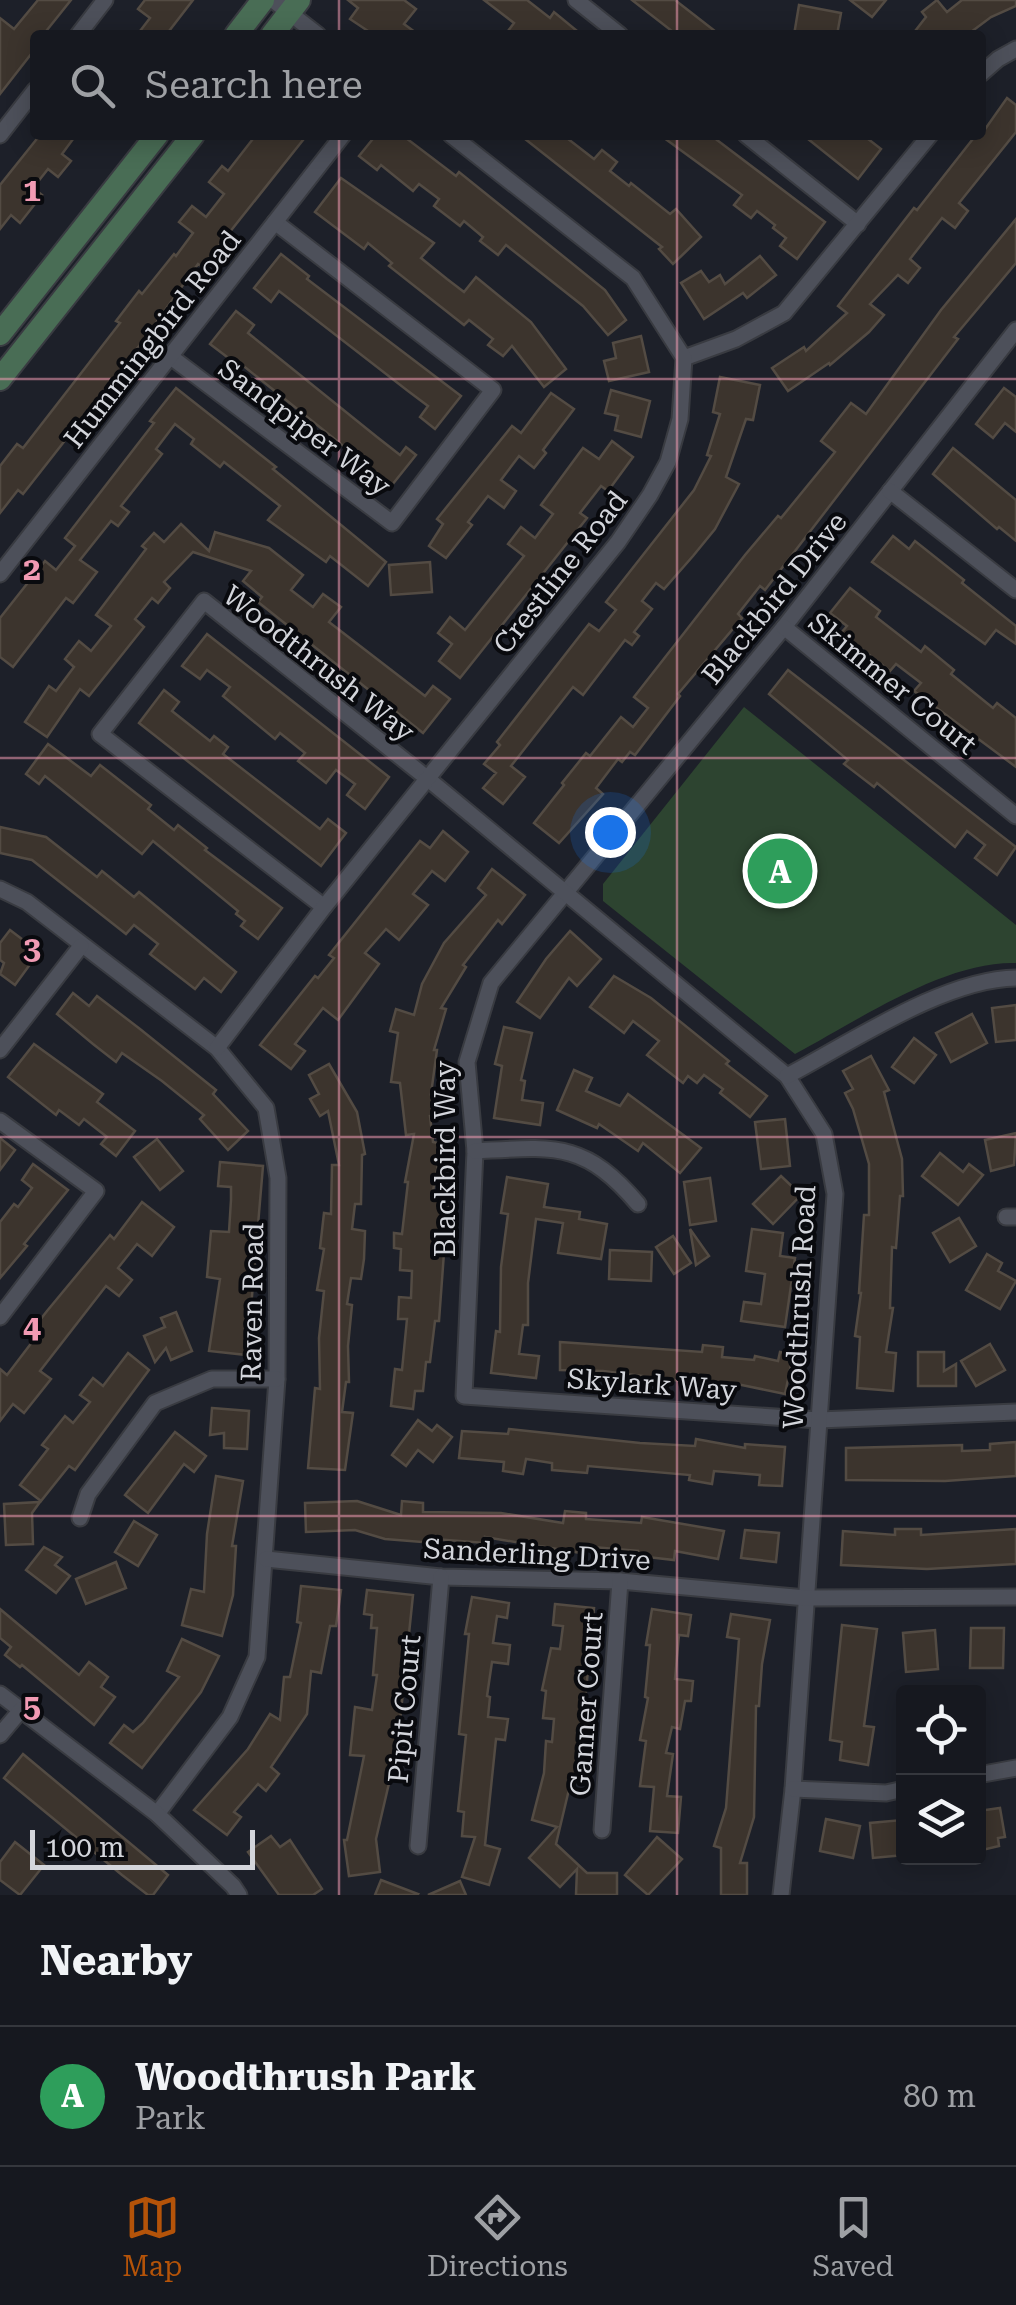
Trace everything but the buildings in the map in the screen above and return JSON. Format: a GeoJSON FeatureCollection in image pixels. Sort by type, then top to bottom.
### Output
{"type":"FeatureCollection","features":[{"type":"Feature","properties":{"kind":"main road"},"geometry":{"type":"LineString","coordinates":[[240,30],[263,0]]}},
{"type":"Feature","properties":{"kind":"main road"},"geometry":{"type":"LineString","coordinates":[[274,30],[287,4]]}},
{"type":"Feature","properties":{"kind":"main road"},"geometry":{"type":"LineString","coordinates":[[0,334],[153,140]]}},
{"type":"Feature","properties":{"kind":"main road"},"geometry":{"type":"LineString","coordinates":[[0,379],[189,140]]}},
{"type":"Feature","properties":{"kind":"street"},"geometry":{"type":"LineString","coordinates":[[82,30],[105,0]]}},
{"type":"Feature","properties":{"kind":"street"},"geometry":{"type":"LineString","coordinates":[[576,0],[614,30]]}},
{"type":"Feature","properties":{"kind":"street"},"geometry":{"type":"LineString","coordinates":[[287,4],[313,30]]}},
{"type":"Feature","properties":{"kind":"street"},"geometry":{"type":"LineString","coordinates":[[986,70],[1016,49]]}},
{"type":"Feature","properties":{"kind":"street"},"geometry":{"type":"LineString","coordinates":[[0,135],[30,96]]}},
{"type":"Feature","properties":{"kind":"street","name":"Hummingbird Road"},"geometry":{"type":"LineString","coordinates":[[0,574],[339,140]]}},
{"type":"Feature","properties":{"kind":"street"},"geometry":{"type":"LineString","coordinates":[[457,140],[634,278],[684,358],[736,339],[784,313],[926,140]]}},
{"type":"Feature","properties":{"kind":"street"},"geometry":{"type":"LineString","coordinates":[[752,140],[858,224]]}},
{"type":"Feature","properties":{"kind":"street","name":"Sandpiper Way"},"geometry":{"type":"LineString","coordinates":[[171,357],[392,524],[492,390],[275,222]]}},
{"type":"Feature","properties":{"kind":"street","name":"Blackbird Drive"},"geometry":{"type":"LineString","coordinates":[[566,893],[784,626],[1016,330]]}},
{"type":"Feature","properties":{"kind":"street"},"geometry":{"type":"LineString","coordinates":[[1000,350],[1016,362]]}},
{"type":"Feature","properties":{"kind":"street","name":"Crestline Road"},"geometry":{"type":"LineString","coordinates":[[217,1048],[324,908],[618,542],[650,495],[668,462],[680,419],[684,358]]}},
{"type":"Feature","properties":{"kind":"street"},"geometry":{"type":"LineString","coordinates":[[890,492],[1016,590]]}},
{"type":"Feature","properties":{"kind":"street","name":"Woodthrush Way"},"geometry":{"type":"LineString","coordinates":[[324,908],[100,734],[204,601],[428,779]]}},
{"type":"Feature","properties":{"kind":"street","name":"Skimmer Court"},"geometry":{"type":"LineString","coordinates":[[784,626],[1016,816]]}},
{"type":"Feature","properties":{"kind":"street","name":"Woodthrush Road"},"geometry":{"type":"LineString","coordinates":[[428,779],[787,1076],[824,1134],[835,1194],[781,1895]]}},
{"type":"Feature","properties":{"kind":"street","name":"Raven Road"},"geometry":{"type":"LineString","coordinates":[[0,889],[27,902],[217,1048],[266,1108],[278,1178],[276,1380],[257,1657],[230,1717],[157,1814]]}},
{"type":"Feature","properties":{"kind":"street","name":"Blackbird Way"},"geometry":{"type":"LineString","coordinates":[[464,1396],[475,1151],[466,1062],[491,983],[566,893]]}},
{"type":"Feature","properties":{"kind":"street"},"geometry":{"type":"LineString","coordinates":[[0,1050],[81,946]]}},
{"type":"Feature","properties":{"kind":"street"},"geometry":{"type":"LineString","coordinates":[[787,1076],[948,990],[994,978],[1016,978]]}},
{"type":"Feature","properties":{"kind":"street"},"geometry":{"type":"LineString","coordinates":[[0,1121],[96,1191],[0,1317]]}},
{"type":"Feature","properties":{"kind":"street"},"geometry":{"type":"LineString","coordinates":[[475,1151],[546,1147],[594,1161],[614,1176],[638,1204]]}},
{"type":"Feature","properties":{"kind":"street"},"geometry":{"type":"LineString","coordinates":[[80,1518],[88,1494],[155,1403],[212,1379],[276,1380]]}},
{"type":"Feature","properties":{"kind":"street","name":"Skylark Way"},"geometry":{"type":"LineString","coordinates":[[464,1396],[819,1420],[1016,1412]]}},
{"type":"Feature","properties":{"kind":"street","name":"Sanderling Drive"},"geometry":{"type":"LineString","coordinates":[[266,1559],[441,1577],[620,1581],[806,1598],[1016,1597]]}},
{"type":"Feature","properties":{"kind":"street","name":"Pipit Court"},"geometry":{"type":"LineString","coordinates":[[418,1846],[441,1577]]}},
{"type":"Feature","properties":{"kind":"street","name":"Ganner Court"},"geometry":{"type":"LineString","coordinates":[[602,1830],[620,1581]]}},
{"type":"Feature","properties":{"kind":"street"},"geometry":{"type":"LineString","coordinates":[[0,1694],[157,1814],[239,1895]]}},
{"type":"Feature","properties":{"kind":"street"},"geometry":{"type":"LineString","coordinates":[[0,1735],[20,1710]]}},
{"type":"Feature","properties":{"kind":"street"},"geometry":{"type":"LineString","coordinates":[[986,1774],[1016,1768]]}},
{"type":"Feature","properties":{"kind":"street"},"geometry":{"type":"LineString","coordinates":[[792,1790],[896,1791]]}},
{"type":"Feature","properties":{"kind":"green space"},"geometry":{"type":"Polygon","coordinates":[[[744,707],[1016,925],[1016,963],[988,965],[931,982],[795,1054],[603,901],[603,884],[744,707]]]}},
{"type":"Feature","properties":{"kind":"place","name":"Woodthrush Park"},"geometry":{"type":"Point","coordinates":[780,871]}}]}
